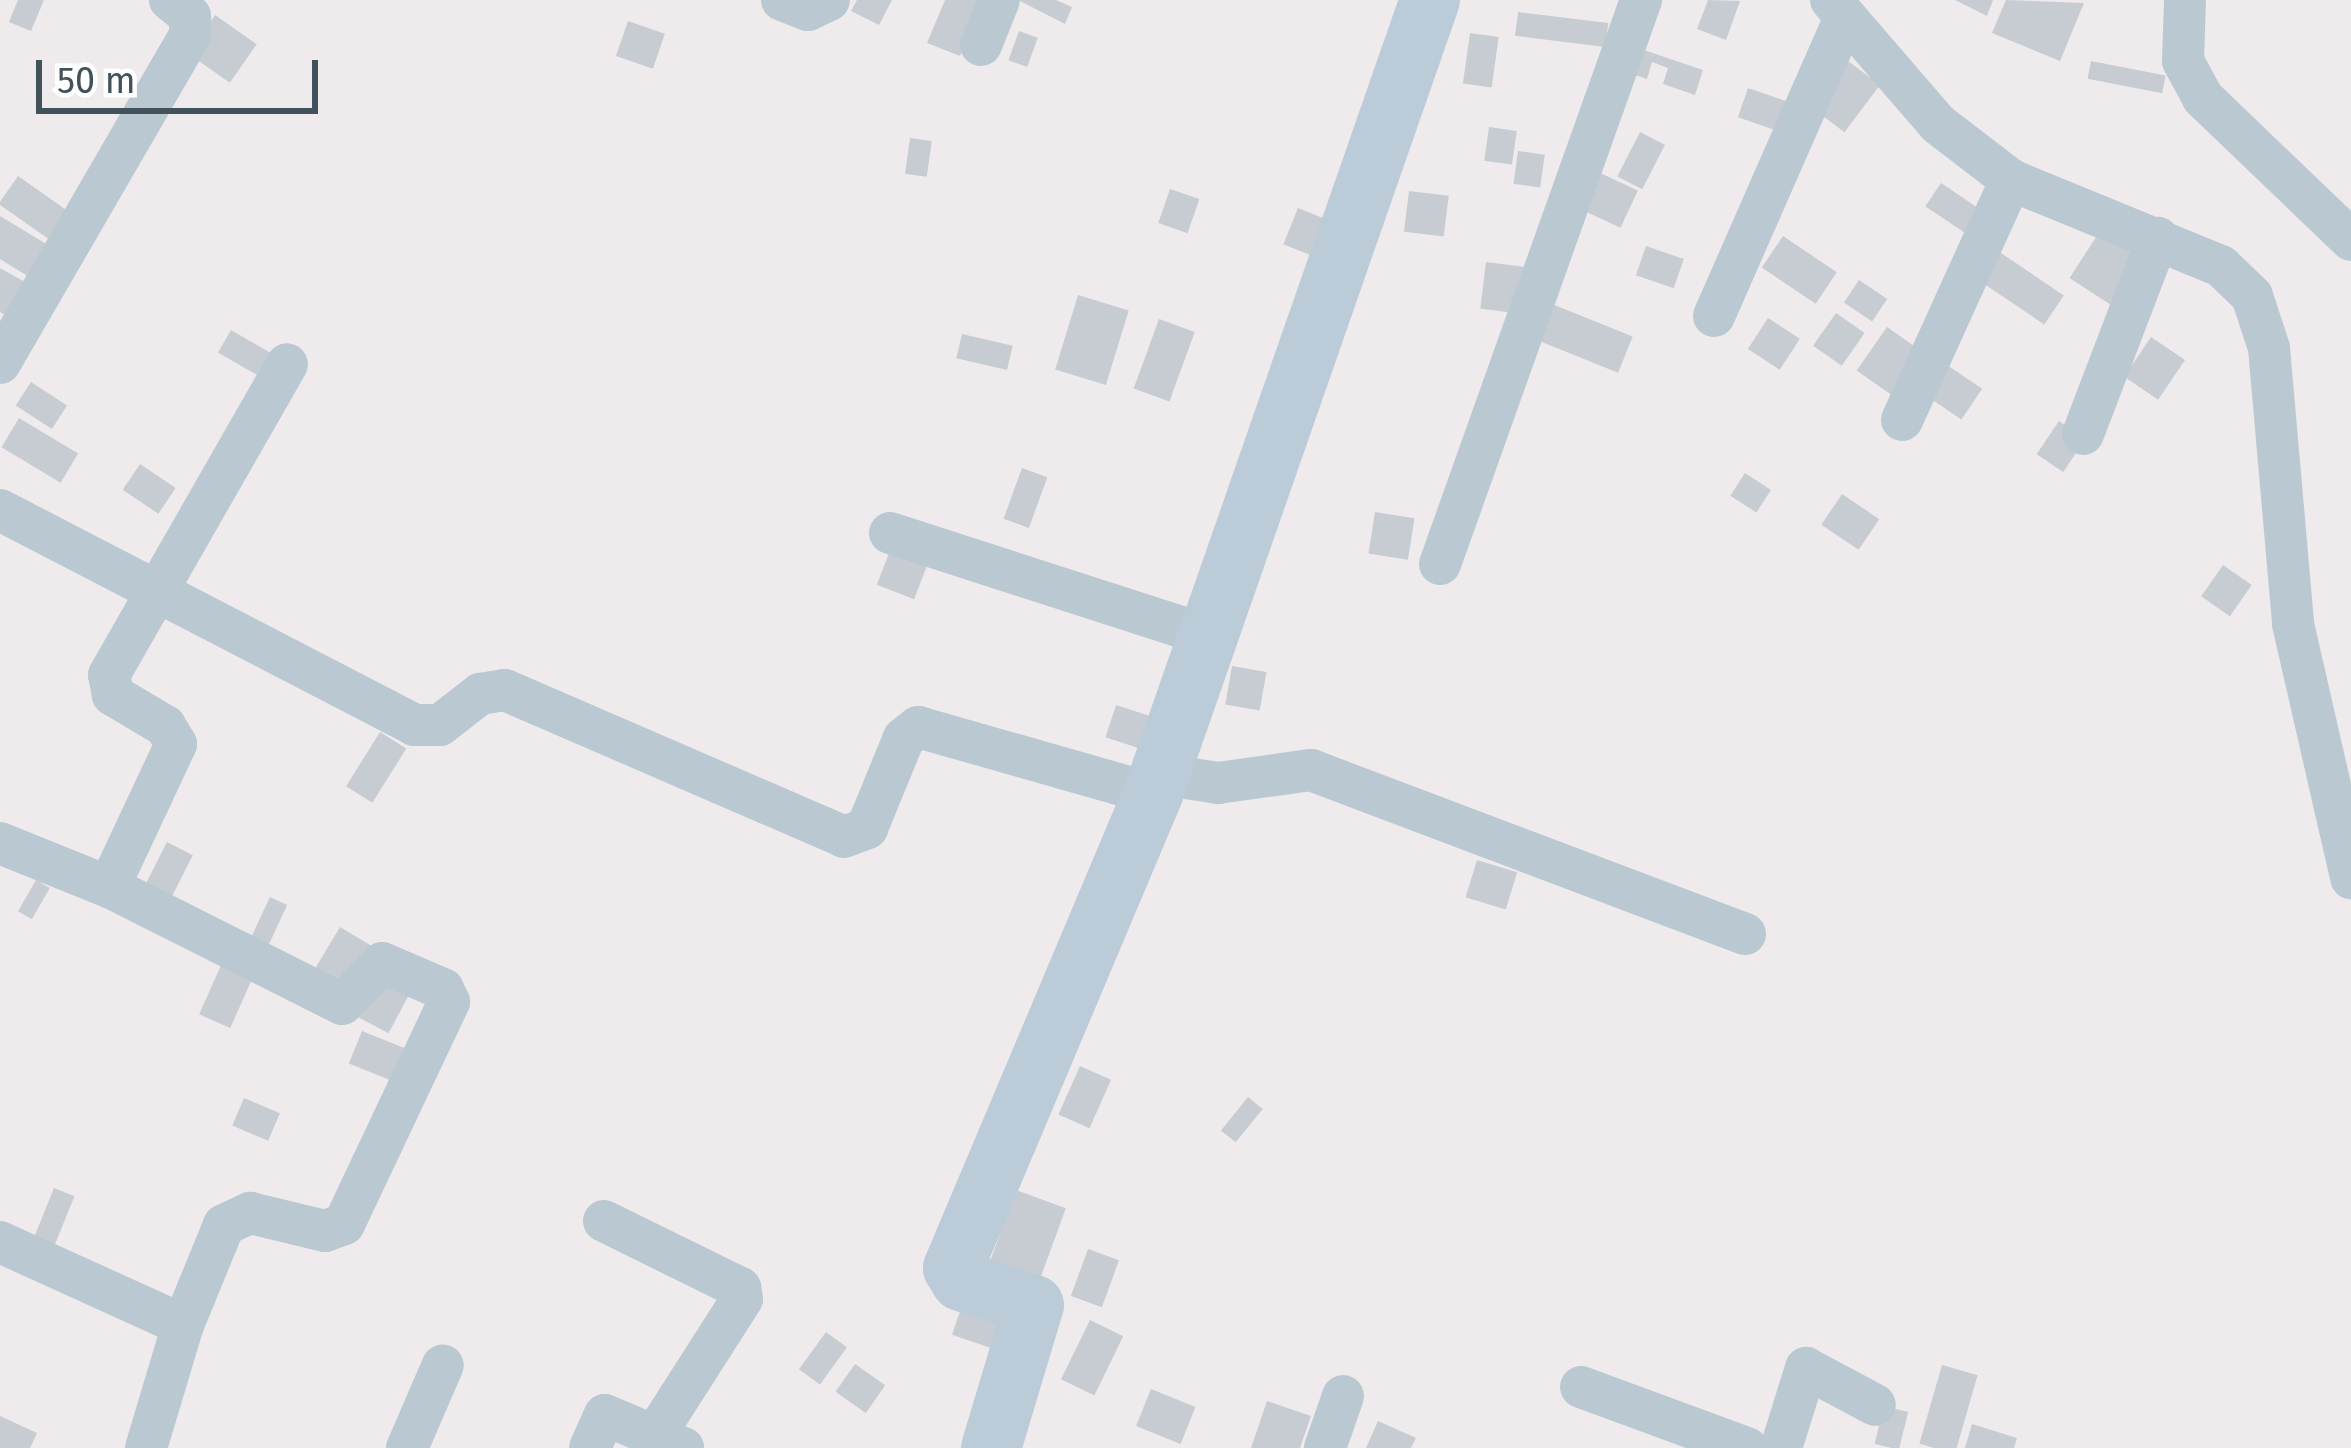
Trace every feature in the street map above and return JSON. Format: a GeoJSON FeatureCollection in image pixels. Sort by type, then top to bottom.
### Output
{"type":"FeatureCollection","features":[{"type":"Feature","properties":{"kind":"street"},"geometry":{"type":"LineString","coordinates":[[0,363],[190,35],[190,16],[170,0]]}},
{"type":"Feature","properties":{"kind":"street"},"geometry":{"type":"LineString","coordinates":[[782,0],[808,10],[829,0]]}},
{"type":"Feature","properties":{"kind":"street"},"geometry":{"type":"LineString","coordinates":[[981,45],[999,0]]}},
{"type":"Feature","properties":{"kind":"street"},"geometry":{"type":"LineString","coordinates":[[991,1448],[1034,1305],[961,1281],[953,1268],[1157,784],[1430,0]]}},
{"type":"Feature","properties":{"kind":"street"},"geometry":{"type":"LineString","coordinates":[[1440,564],[1641,0]]}},
{"type":"Feature","properties":{"kind":"street"},"geometry":{"type":"LineString","coordinates":[[2185,0],[2183,61],[2203,98],[2351,240]]}},
{"type":"Feature","properties":{"kind":"street"},"geometry":{"type":"LineString","coordinates":[[1714,316],[1838,9],[1938,124],[2011,180],[2074,212],[2158,238],[2239,279],[2264,317],[2293,624],[2351,878]]}},
{"type":"Feature","properties":{"kind":"street"},"geometry":{"type":"LineString","coordinates":[[1902,420],[2011,180]]}},
{"type":"Feature","properties":{"kind":"street"},"geometry":{"type":"LineString","coordinates":[[2083,434],[2158,238]]}},
{"type":"Feature","properties":{"kind":"street"},"geometry":{"type":"LineString","coordinates":[[109,887],[176,744],[165,726],[108,685],[152,592],[287,364]]}},
{"type":"Feature","properties":{"kind":"street"},"geometry":{"type":"LineString","coordinates":[[0,510],[414,725],[440,725],[480,694],[505,690],[844,837],[867,828],[904,738],[918,727],[1157,784],[1218,783],[1311,770],[1744,934]]}},
{"type":"Feature","properties":{"kind":"street"},"geometry":{"type":"LineString","coordinates":[[890,533],[1206,635]]}},
{"type":"Feature","properties":{"kind":"street"},"geometry":{"type":"LineString","coordinates":[[0,843],[109,887],[342,1004],[382,963],[448,995],[344,1224],[326,1231],[236,1214],[182,1325],[146,1448]]}},
{"type":"Feature","properties":{"kind":"street"},"geometry":{"type":"LineString","coordinates":[[590,1448],[605,1414],[669,1442],[742,1299],[740,1288],[604,1221]]}},
{"type":"Feature","properties":{"kind":"street"},"geometry":{"type":"LineString","coordinates":[[0,1242],[182,1325]]}},
{"type":"Feature","properties":{"kind":"street"},"geometry":{"type":"LineString","coordinates":[[407,1448],[442,1365]]}},
{"type":"Feature","properties":{"kind":"street"},"geometry":{"type":"LineString","coordinates":[[1780,1448],[1806,1368],[1875,1406]]}},
{"type":"Feature","properties":{"kind":"street"},"geometry":{"type":"LineString","coordinates":[[1582,1387],[1747,1448]]}},
{"type":"Feature","properties":{"kind":"street"},"geometry":{"type":"LineString","coordinates":[[1325,1448],[1343,1396]]}},
{"type":"Feature","properties":{"kind":"building"},"geometry":{"type":"Polygon","coordinates":[[[18,0],[44,0],[31,31],[9,22],[18,0]]]}},
{"type":"Feature","properties":{"kind":"building"},"geometry":{"type":"Polygon","coordinates":[[[857,0],[892,0],[879,25],[851,11],[857,0]]]}},
{"type":"Feature","properties":{"kind":"building"},"geometry":{"type":"Polygon","coordinates":[[[945,0],[983,0],[960,56],[927,43],[945,0]]]}},
{"type":"Feature","properties":{"kind":"building"},"geometry":{"type":"Polygon","coordinates":[[[1018,0],[1056,0],[1072,7],[1065,24],[1018,0]]]}},
{"type":"Feature","properties":{"kind":"building"},"geometry":{"type":"Polygon","coordinates":[[[1708,0],[1740,1],[1726,40],[1697,29],[1708,0]]]}},
{"type":"Feature","properties":{"kind":"building"},"geometry":{"type":"Polygon","coordinates":[[[1955,0],[1993,0],[1987,16],[1955,0]]]}},
{"type":"Feature","properties":{"kind":"building"},"geometry":{"type":"Polygon","coordinates":[[[2006,0],[2084,3],[2060,61],[1992,33],[2006,0]]]}},
{"type":"Feature","properties":{"kind":"building"},"geometry":{"type":"Polygon","coordinates":[[[1518,12],[1608,23],[1605,47],[1515,36],[1518,12]]]}},
{"type":"Feature","properties":{"kind":"building"},"geometry":{"type":"Polygon","coordinates":[[[215,15],[257,44],[230,83],[188,54],[215,15]]]}},
{"type":"Feature","properties":{"kind":"building"},"geometry":{"type":"Polygon","coordinates":[[[628,21],[665,34],[653,69],[616,56],[628,21]]]}},
{"type":"Feature","properties":{"kind":"building"},"geometry":{"type":"Polygon","coordinates":[[[1019,31],[1038,38],[1027,67],[1008,60],[1019,31]]]}},
{"type":"Feature","properties":{"kind":"building"},"geometry":{"type":"Polygon","coordinates":[[[1470,33],[1499,37],[1492,88],[1463,84],[1470,33]]]}},
{"type":"Feature","properties":{"kind":"building"},"geometry":{"type":"Polygon","coordinates":[[[1632,46],[1703,70],[1695,95],[1663,84],[1668,68],[1652,62],[1647,79],[1623,71],[1632,46]]]}},
{"type":"Feature","properties":{"kind":"building"},"geometry":{"type":"Polygon","coordinates":[[[1844,58],[1880,85],[1844,132],[1808,105],[1844,58]]]}},
{"type":"Feature","properties":{"kind":"building"},"geometry":{"type":"Polygon","coordinates":[[[2091,61],[2166,76],[2162,93],[2088,79],[2091,61]]]}},
{"type":"Feature","properties":{"kind":"building"},"geometry":{"type":"Polygon","coordinates":[[[1748,88],[1789,102],[1779,131],[1738,117],[1748,88]]]}},
{"type":"Feature","properties":{"kind":"building"},"geometry":{"type":"Polygon","coordinates":[[[1489,127],[1517,131],[1512,165],[1484,161],[1489,127]]]}},
{"type":"Feature","properties":{"kind":"building"},"geometry":{"type":"Polygon","coordinates":[[[1640,132],[1665,145],[1642,189],[1617,177],[1640,132]]]}},
{"type":"Feature","properties":{"kind":"building"},"geometry":{"type":"Polygon","coordinates":[[[910,138],[932,141],[927,177],[905,174],[910,138]]]}},
{"type":"Feature","properties":{"kind":"building"},"geometry":{"type":"Polygon","coordinates":[[[1518,151],[1545,155],[1540,187],[1513,184],[1518,151]]]}},
{"type":"Feature","properties":{"kind":"building"},"geometry":{"type":"Polygon","coordinates":[[[1598,172],[1638,191],[1621,228],[1581,209],[1598,172]]]}},
{"type":"Feature","properties":{"kind":"building"},"geometry":{"type":"Polygon","coordinates":[[[18,176],[70,212],[50,240],[0,205],[18,176]]]}},
{"type":"Feature","properties":{"kind":"building"},"geometry":{"type":"Polygon","coordinates":[[[1941,183],[1984,212],[1968,235],[1925,206],[1941,183]]]}},
{"type":"Feature","properties":{"kind":"building"},"geometry":{"type":"Polygon","coordinates":[[[1170,189],[1199,199],[1188,233],[1158,223],[1170,189]]]}},
{"type":"Feature","properties":{"kind":"building"},"geometry":{"type":"Polygon","coordinates":[[[1409,191],[1449,196],[1444,237],[1404,232],[1409,191]]]}},
{"type":"Feature","properties":{"kind":"building"},"geometry":{"type":"Polygon","coordinates":[[[1298,208],[1330,221],[1316,257],[1283,244],[1298,208]]]}},
{"type":"Feature","properties":{"kind":"building"},"geometry":{"type":"Polygon","coordinates":[[[0,216],[48,245],[29,277],[0,259],[0,216]]]}},
{"type":"Feature","properties":{"kind":"building"},"geometry":{"type":"Polygon","coordinates":[[[2100,231],[2147,261],[2116,308],[2070,278],[2100,231]]]}},
{"type":"Feature","properties":{"kind":"building"},"geometry":{"type":"Polygon","coordinates":[[[1783,236],[1837,272],[1816,304],[1762,268],[1783,236]]]}},
{"type":"Feature","properties":{"kind":"building"},"geometry":{"type":"Polygon","coordinates":[[[1646,246],[1684,259],[1674,288],[1636,275],[1646,246]]]}},
{"type":"Feature","properties":{"kind":"building"},"geometry":{"type":"Polygon","coordinates":[[[1995,249],[2064,295],[2044,324],[1975,278],[1995,249]]]}},
{"type":"Feature","properties":{"kind":"building"},"geometry":{"type":"Polygon","coordinates":[[[1486,262],[1524,267],[1518,313],[1480,309],[1486,262]]]}},
{"type":"Feature","properties":{"kind":"building"},"geometry":{"type":"Polygon","coordinates":[[[0,268],[27,283],[8,317],[0,312],[0,268]]]}},
{"type":"Feature","properties":{"kind":"building"},"geometry":{"type":"Polygon","coordinates":[[[1859,280],[1887,299],[1872,321],[1844,302],[1859,280]]]}},
{"type":"Feature","properties":{"kind":"building"},"geometry":{"type":"Polygon","coordinates":[[[1078,295],[1129,310],[1106,385],[1055,370],[1078,295]]]}},
{"type":"Feature","properties":{"kind":"building"},"geometry":{"type":"Polygon","coordinates":[[[1552,304],[1633,337],[1618,373],[1537,340],[1552,304]]]}},
{"type":"Feature","properties":{"kind":"building"},"geometry":{"type":"Polygon","coordinates":[[[1836,313],[1865,333],[1842,366],[1813,346],[1836,313]]]}},
{"type":"Feature","properties":{"kind":"building"},"geometry":{"type":"Polygon","coordinates":[[[1768,318],[1800,339],[1780,370],[1748,349],[1768,318]]]}},
{"type":"Feature","properties":{"kind":"building"},"geometry":{"type":"Polygon","coordinates":[[[1159,319],[1195,332],[1169,402],[1134,389],[1159,319]]]}},
{"type":"Feature","properties":{"kind":"building"},"geometry":{"type":"Polygon","coordinates":[[[1887,327],[1923,352],[1893,396],[1857,370],[1887,327]]]}},
{"type":"Feature","properties":{"kind":"building"},"geometry":{"type":"Polygon","coordinates":[[[231,330],[276,356],[263,379],[218,353],[231,330]]]}},
{"type":"Feature","properties":{"kind":"building"},"geometry":{"type":"Polygon","coordinates":[[[962,334],[1013,346],[1007,370],[956,358],[962,334]]]}},
{"type":"Feature","properties":{"kind":"building"},"geometry":{"type":"Polygon","coordinates":[[[2151,337],[2185,360],[2158,400],[2124,377],[2151,337]]]}},
{"type":"Feature","properties":{"kind":"building"},"geometry":{"type":"Polygon","coordinates":[[[1944,363],[1982,389],[1961,419],[1923,394],[1944,363]]]}},
{"type":"Feature","properties":{"kind":"building"},"geometry":{"type":"Polygon","coordinates":[[[31,382],[67,405],[52,429],[16,405],[31,382]]]}},
{"type":"Feature","properties":{"kind":"building"},"geometry":{"type":"Polygon","coordinates":[[[19,418],[78,454],[61,483],[1,447],[19,418]]]}},
{"type":"Feature","properties":{"kind":"building"},"geometry":{"type":"Polygon","coordinates":[[[2059,421],[2086,439],[2063,472],[2037,454],[2059,421]]]}},
{"type":"Feature","properties":{"kind":"building"},"geometry":{"type":"Polygon","coordinates":[[[140,464],[176,488],[158,514],[123,490],[140,464]]]}},
{"type":"Feature","properties":{"kind":"building"},"geometry":{"type":"Polygon","coordinates":[[[1022,468],[1047,477],[1029,528],[1004,519],[1022,468]]]}},
{"type":"Feature","properties":{"kind":"building"},"geometry":{"type":"Polygon","coordinates":[[[1745,473],[1771,490],[1756,513],[1730,496],[1745,473]]]}},
{"type":"Feature","properties":{"kind":"building"},"geometry":{"type":"Polygon","coordinates":[[[1842,494],[1879,519],[1859,550],[1821,525],[1842,494]]]}},
{"type":"Feature","properties":{"kind":"building"},"geometry":{"type":"Polygon","coordinates":[[[1375,512],[1415,518],[1408,560],[1368,553],[1375,512]]]}},
{"type":"Feature","properties":{"kind":"building"},"geometry":{"type":"Polygon","coordinates":[[[894,540],[931,554],[914,599],[877,585],[894,540]]]}},
{"type":"Feature","properties":{"kind":"building"},"geometry":{"type":"Polygon","coordinates":[[[2223,565],[2252,585],[2230,616],[2201,596],[2223,565]]]}},
{"type":"Feature","properties":{"kind":"building"},"geometry":{"type":"Polygon","coordinates":[[[1232,666],[1266,672],[1260,710],[1225,704],[1232,666]]]}},
{"type":"Feature","properties":{"kind":"building"},"geometry":{"type":"Polygon","coordinates":[[[1116,705],[1158,719],[1147,751],[1105,737],[1116,705]]]}},
{"type":"Feature","properties":{"kind":"building"},"geometry":{"type":"Polygon","coordinates":[[[380,732],[406,748],[372,803],[346,786],[380,732]]]}},
{"type":"Feature","properties":{"kind":"building"},"geometry":{"type":"Polygon","coordinates":[[[167,842],[193,855],[168,904],[142,891],[167,842]]]}},
{"type":"Feature","properties":{"kind":"building"},"geometry":{"type":"Polygon","coordinates":[[[1477,860],[1517,872],[1506,910],[1466,897],[1477,860]]]}},
{"type":"Feature","properties":{"kind":"building"},"geometry":{"type":"Polygon","coordinates":[[[36,880],[50,888],[32,919],[18,911],[36,880]]]}},
{"type":"Feature","properties":{"kind":"building"},"geometry":{"type":"Polygon","coordinates":[[[270,897],[287,905],[266,951],[248,943],[270,897]]]}},
{"type":"Feature","properties":{"kind":"building"},"geometry":{"type":"Polygon","coordinates":[[[340,927],[372,946],[345,990],[314,971],[340,927]]]}},
{"type":"Feature","properties":{"kind":"building"},"geometry":{"type":"Polygon","coordinates":[[[226,954],[257,968],[230,1028],[199,1014],[226,954]]]}},
{"type":"Feature","properties":{"kind":"building"},"geometry":{"type":"Polygon","coordinates":[[[383,967],[415,984],[388,1033],[357,1016],[383,967]]]}},
{"type":"Feature","properties":{"kind":"building"},"geometry":{"type":"Polygon","coordinates":[[[362,1031],[411,1051],[398,1083],[349,1063],[362,1031]]]}},
{"type":"Feature","properties":{"kind":"building"},"geometry":{"type":"Polygon","coordinates":[[[1080,1066],[1111,1080],[1090,1128],[1058,1114],[1080,1066]]]}},
{"type":"Feature","properties":{"kind":"building"},"geometry":{"type":"Polygon","coordinates":[[[1248,1097],[1263,1109],[1236,1142],[1221,1130],[1248,1097]]]}},
{"type":"Feature","properties":{"kind":"building"},"geometry":{"type":"Polygon","coordinates":[[[244,1098],[280,1113],[268,1141],[232,1126],[244,1098]]]}},
{"type":"Feature","properties":{"kind":"building"},"geometry":{"type":"Polygon","coordinates":[[[54,1188],[74,1196],[55,1244],[35,1236],[54,1188]]]}},
{"type":"Feature","properties":{"kind":"building"},"geometry":{"type":"Polygon","coordinates":[[[1016,1190],[1066,1208],[1037,1288],[987,1270],[1016,1190]]]}},
{"type":"Feature","properties":{"kind":"building"},"geometry":{"type":"Polygon","coordinates":[[[1088,1249],[1119,1260],[1102,1307],[1071,1296],[1088,1249]]]}},
{"type":"Feature","properties":{"kind":"building"},"geometry":{"type":"Polygon","coordinates":[[[966,1294],[1012,1310],[998,1351],[952,1335],[966,1294]]]}},
{"type":"Feature","properties":{"kind":"building"},"geometry":{"type":"Polygon","coordinates":[[[1090,1320],[1123,1336],[1094,1396],[1061,1379],[1090,1320]]]}},
{"type":"Feature","properties":{"kind":"building"},"geometry":{"type":"Polygon","coordinates":[[[826,1332],[847,1347],[820,1384],[799,1369],[826,1332]]]}},
{"type":"Feature","properties":{"kind":"building"},"geometry":{"type":"Polygon","coordinates":[[[855,1364],[885,1385],[866,1413],[835,1392],[855,1364]]]}},
{"type":"Feature","properties":{"kind":"building"},"geometry":{"type":"Polygon","coordinates":[[[1942,1365],[1978,1375],[1957,1448],[1919,1444],[1942,1365]]]}},
{"type":"Feature","properties":{"kind":"building"},"geometry":{"type":"Polygon","coordinates":[[[1151,1389],[1196,1407],[1181,1444],[1136,1426],[1151,1389]]]}},
{"type":"Feature","properties":{"kind":"building"},"geometry":{"type":"Polygon","coordinates":[[[1267,1401],[1311,1416],[1300,1448],[1251,1448],[1267,1401]]]}},
{"type":"Feature","properties":{"kind":"building"},"geometry":{"type":"Polygon","coordinates":[[[1884,1406],[1908,1412],[1899,1448],[1875,1444],[1884,1406]]]}},
{"type":"Feature","properties":{"kind":"building"},"geometry":{"type":"Polygon","coordinates":[[[0,1416],[37,1433],[30,1448],[0,1448],[0,1416]]]}},
{"type":"Feature","properties":{"kind":"building"},"geometry":{"type":"Polygon","coordinates":[[[1378,1421],[1416,1438],[1411,1448],[1366,1448],[1378,1421]]]}},
{"type":"Feature","properties":{"kind":"building"},"geometry":{"type":"Polygon","coordinates":[[[1972,1424],[2017,1438],[2014,1448],[1965,1448],[1972,1424]]]}}]}
